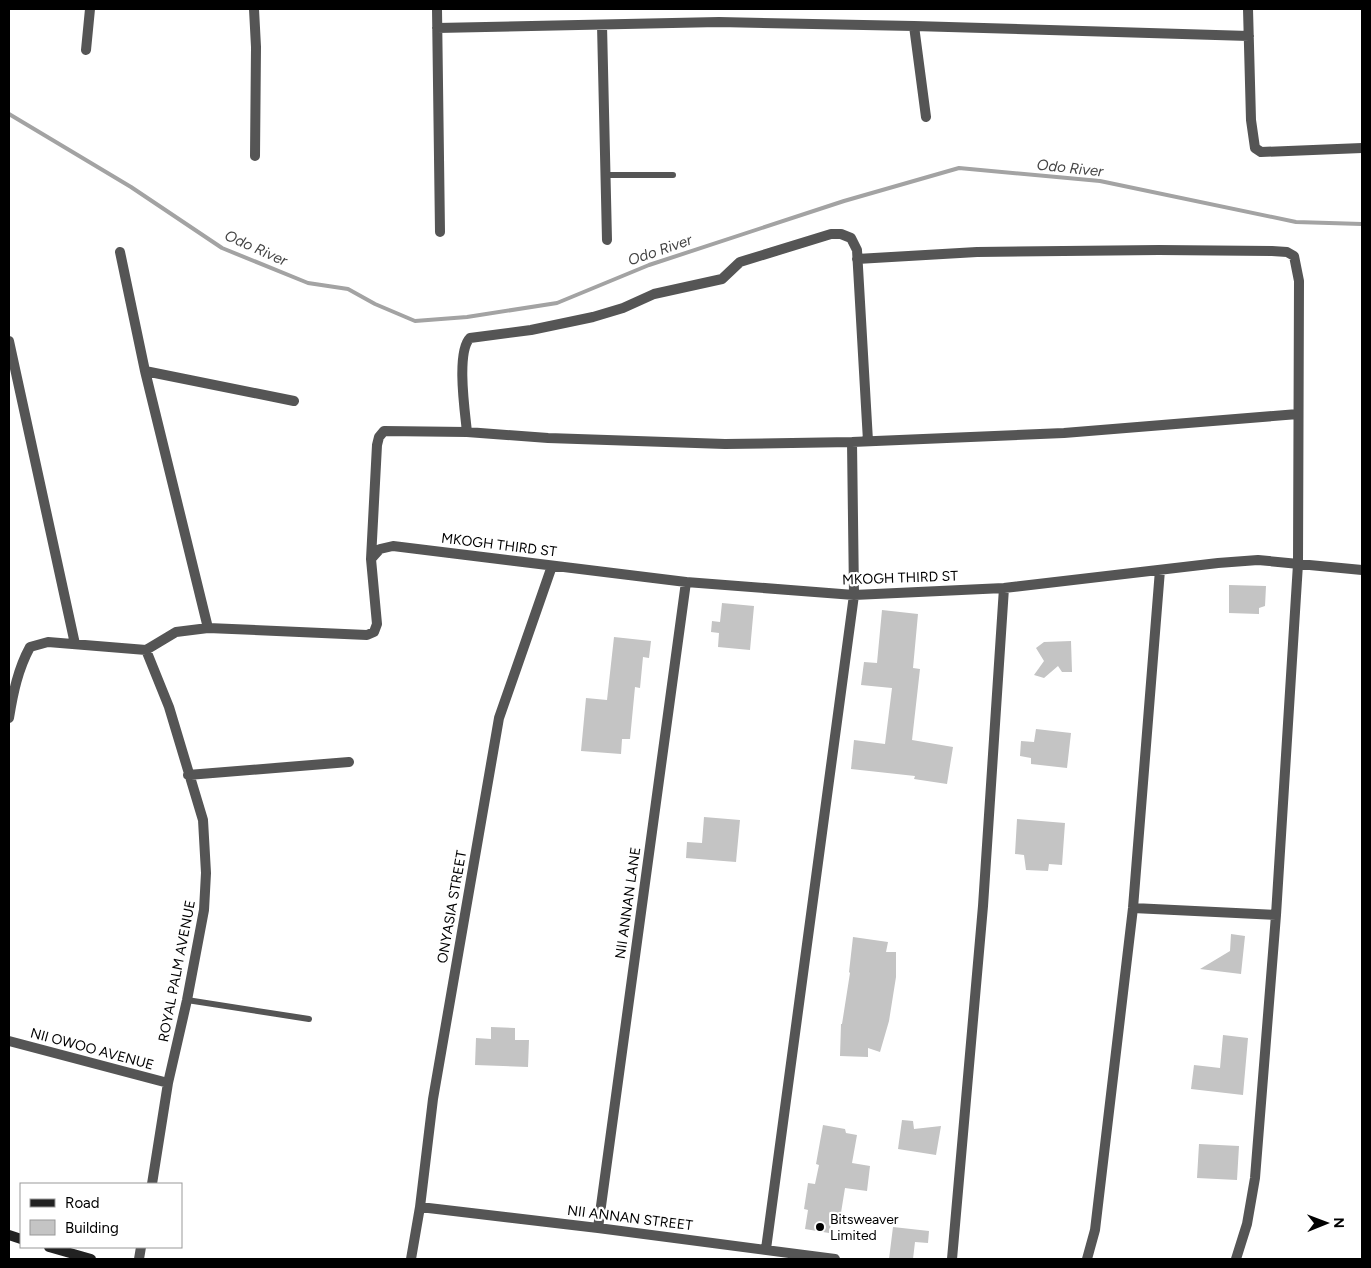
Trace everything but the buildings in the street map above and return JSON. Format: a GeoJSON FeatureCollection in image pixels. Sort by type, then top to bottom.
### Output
{"type":"FeatureCollection","features":[{"type":"Feature","properties":{"kind":"street"},"geometry":{"type":"LineString","coordinates":[[86,50],[90,9]]}},
{"type":"Feature","properties":{"kind":"street"},"geometry":{"type":"LineString","coordinates":[[254,9],[256,47],[255,156]]}},
{"type":"Feature","properties":{"kind":"street"},"geometry":{"type":"LineString","coordinates":[[437,9],[440,232]]}},
{"type":"Feature","properties":{"kind":"street"},"geometry":{"type":"LineString","coordinates":[[1248,9],[1251,120],[1255,148],[1261,152],[1362,148]]}},
{"type":"Feature","properties":{"kind":"street"},"geometry":{"type":"LineString","coordinates":[[437,28],[719,22],[1248,36]]}},
{"type":"Feature","properties":{"kind":"street"},"geometry":{"type":"LineString","coordinates":[[602,24],[607,240]]}},
{"type":"Feature","properties":{"kind":"street"},"geometry":{"type":"LineString","coordinates":[[914,26],[926,117]]}},
{"type":"Feature","properties":{"kind":"street"},"geometry":{"type":"LineString","coordinates":[[467,432],[462,361],[464,347],[470,338],[531,330],[593,318],[623,308],[654,294],[722,279],[740,262],[830,234],[840,234],[851,238],[857,250],[868,441]]}},
{"type":"Feature","properties":{"kind":"street"},"geometry":{"type":"LineString","coordinates":[[857,259],[977,252],[1158,250],[1287,252],[1294,256],[1299,281],[1298,564],[1276,915],[1255,1178],[1247,1224],[1236,1259]]}},
{"type":"Feature","properties":{"kind":"street"},"geometry":{"type":"LineString","coordinates":[[120,252],[145,371],[208,628]]}},
{"type":"Feature","properties":{"kind":"street"},"geometry":{"type":"LineString","coordinates":[[9,341],[75,644]]}},
{"type":"Feature","properties":{"kind":"street"},"geometry":{"type":"LineString","coordinates":[[145,371],[294,402]]}},
{"type":"Feature","properties":{"kind":"street"},"geometry":{"type":"LineString","coordinates":[[9,718],[14,689],[30,647],[48,642],[146,650],[176,632],[208,628],[366,635],[374,632],[377,624],[371,559],[379,437],[384,431],[467,432],[548,438],[726,444],[852,442],[1064,433],[1298,414]]}},
{"type":"Feature","properties":{"kind":"street"},"geometry":{"type":"LineString","coordinates":[[766,1249],[854,595],[852,442]]}},
{"type":"Feature","properties":{"kind":"street","name":"MKOGH THIRD ST"},"geometry":{"type":"LineString","coordinates":[[371,559],[380,549],[393,546],[686,582],[854,595],[1004,588],[1258,560],[1362,570]]}},
{"type":"Feature","properties":{"kind":"street","name":"ONYASIA STREET"},"geometry":{"type":"LineString","coordinates":[[411,1259],[420,1207],[433,1100],[499,718],[552,566]]}},
{"type":"Feature","properties":{"kind":"street"},"geometry":{"type":"LineString","coordinates":[[1087,1259],[1094,1230],[1133,908],[1160,570]]}},
{"type":"Feature","properties":{"kind":"street","name":"NII ANNAN LANE"},"geometry":{"type":"LineString","coordinates":[[598,1228],[686,582]]}},
{"type":"Feature","properties":{"kind":"street"},"geometry":{"type":"LineString","coordinates":[[952,1259],[983,906],[1004,588]]}},
{"type":"Feature","properties":{"kind":"street","name":"ROYAL PALM AVENUE"},"geometry":{"type":"LineString","coordinates":[[146,650],[169,707],[202,820],[206,873],[204,910],[187,1000],[168,1083],[152,1183]]}},
{"type":"Feature","properties":{"kind":"street"},"geometry":{"type":"LineString","coordinates":[[188,775],[349,762]]}},
{"type":"Feature","properties":{"kind":"street"},"geometry":{"type":"LineString","coordinates":[[1133,908],[1276,915]]}},
{"type":"Feature","properties":{"kind":"street","name":"NII OWOO AVENUE"},"geometry":{"type":"LineString","coordinates":[[9,1041],[168,1083]]}},
{"type":"Feature","properties":{"kind":"street","name":"NII ANNAN STREET"},"geometry":{"type":"LineString","coordinates":[[420,1207],[835,1259]]}},
{"type":"Feature","properties":{"kind":"street"},"geometry":{"type":"LineString","coordinates":[[52,1248],[91,1259]]}},
{"type":"Feature","properties":{"kind":"lane"},"geometry":{"type":"LineString","coordinates":[[605,174],[673,175]]}},
{"type":"Feature","properties":{"kind":"lane"},"geometry":{"type":"LineString","coordinates":[[187,1000],[310,1019]]}},
{"type":"Feature","properties":{"kind":"waterway","name":"Odo River"},"geometry":{"type":"LineString","coordinates":[[9,114],[131,187],[222,248],[308,283],[348,289],[375,304],[415,321],[467,317],[557,303],[649,265],[844,201],[959,168],[1100,181],[1296,222],[1362,224]]}},
{"type":"Feature","properties":{"kind":"place","name":"Bitsweaver Limited"},"geometry":{"type":"Point","coordinates":[820,1227]}}]}
